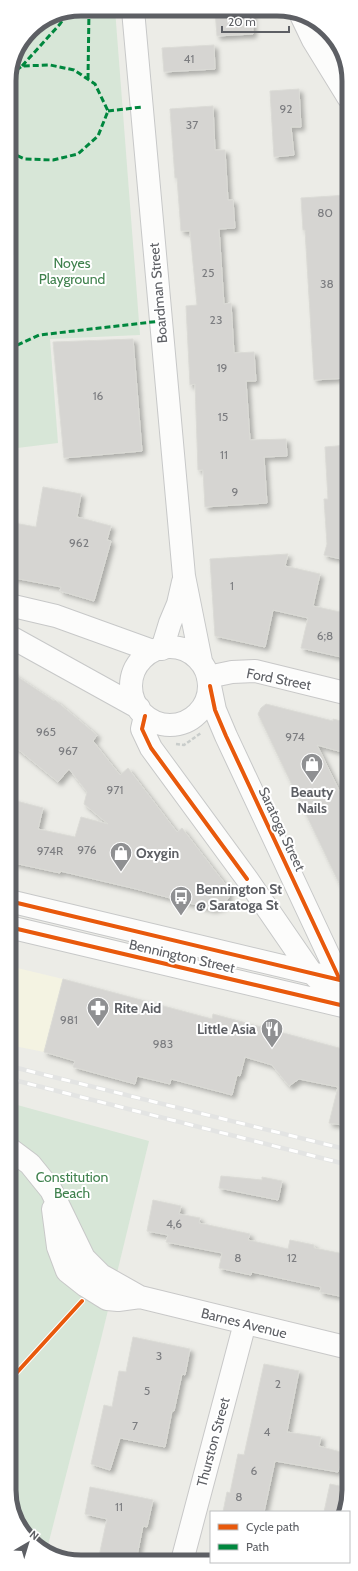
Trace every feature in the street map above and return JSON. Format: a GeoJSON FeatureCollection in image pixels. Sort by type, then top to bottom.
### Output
{"type":"FeatureCollection","features":[{"type":"Feature","properties":{"kind":"main road","name":"Boardman Street"},"geometry":{"type":"LineString","coordinates":[[134,16],[184,576],[206,675]]}},
{"type":"Feature","properties":{"kind":"main road"},"geometry":{"type":"LineString","coordinates":[[305,23],[313,40],[342,88]]}},
{"type":"Feature","properties":{"kind":"main road","name":"Boardman Street"},"geometry":{"type":"LineString","coordinates":[[158,650],[179,599],[184,576]]}},
{"type":"Feature","properties":{"kind":"main road"},"geometry":{"type":"LineString","coordinates":[[16,607],[56,616],[158,650]]}},
{"type":"Feature","properties":{"kind":"main road"},"geometry":{"type":"LineString","coordinates":[[16,640],[142,712],[161,724],[174,725],[187,722],[206,704],[206,675],[187,651],[170,647],[158,650],[140,661],[132,677],[132,694],[135,702],[142,712],[142,729],[151,748],[248,879],[311,972],[342,1000]]}},
{"type":"Feature","properties":{"kind":"main road","name":"Ford Street"},"geometry":{"type":"LineString","coordinates":[[206,675],[255,671],[342,692]]}},
{"type":"Feature","properties":{"kind":"main road","name":"Saratoga Street"},"geometry":{"type":"LineString","coordinates":[[206,675],[212,702],[223,729],[342,978]]}},
{"type":"Feature","properties":{"kind":"main road","name":"Bennington Street"},"geometry":{"type":"LineString","coordinates":[[16,903],[311,972],[342,984]]}},
{"type":"Feature","properties":{"kind":"main road","name":"Bennington Street"},"geometry":{"type":"LineString","coordinates":[[16,929],[342,1004]]}},
{"type":"Feature","properties":{"kind":"main road","name":"Barnes Avenue"},"geometry":{"type":"LineString","coordinates":[[16,1154],[30,1164],[51,1190],[84,1258],[101,1276],[140,1297],[342,1346]]}},
{"type":"Feature","properties":{"kind":"main road","name":"Thurston Street"},"geometry":{"type":"LineString","coordinates":[[184,1555],[245,1323]]}},
{"type":"Feature","properties":{"kind":"path"},"geometry":{"type":"LineString","coordinates":[[169,743],[180,746],[184,745],[205,730]]}},
{"type":"Feature","properties":{"kind":"shaded area"},"geometry":{"type":"Polygon","coordinates":[[[16,968],[63,979],[44,1052],[16,1046],[16,968]]]}},
{"type":"Feature","properties":{"kind":"green space","name":"Noyes Playground"},"geometry":{"type":"Polygon","coordinates":[[[116,16],[140,335],[50,339],[58,443],[16,448],[16,77],[18,64],[27,45],[35,35],[45,27],[68,17],[116,16]]]}},
{"type":"Feature","properties":{"kind":"green space","name":"Constitution Beach"},"geometry":{"type":"Polygon","coordinates":[[[16,1105],[149,1141],[101,1339],[48,1545],[48,1523],[25,1523],[18,1507],[16,1490],[16,1105]]]}},
{"type":"Feature","properties":{"kind":"building"},"geometry":{"type":"Polygon","coordinates":[[[215,16],[252,16],[253,34],[217,36],[215,16]]]}},
{"type":"Feature","properties":{"kind":"building"},"geometry":{"type":"Polygon","coordinates":[[[214,45],[215,69],[164,72],[162,48],[214,45]]]}},
{"type":"Feature","properties":{"kind":"building"},"geometry":{"type":"Polygon","coordinates":[[[299,89],[301,127],[291,127],[294,155],[274,157],[270,91],[299,89]]]}},
{"type":"Feature","properties":{"kind":"building"},"geometry":{"type":"Polygon","coordinates":[[[213,106],[215,150],[225,150],[228,200],[233,200],[235,228],[219,229],[224,304],[231,303],[234,353],[254,352],[256,381],[246,381],[250,440],[286,439],[287,456],[264,457],[267,503],[205,507],[203,470],[198,470],[195,384],[190,385],[186,306],[197,305],[190,231],[181,231],[177,178],[175,178],[170,109],[213,106]]]}},
{"type":"Feature","properties":{"kind":"building"},"geometry":{"type":"Polygon","coordinates":[[[342,195],[342,378],[314,380],[305,230],[303,230],[301,198],[342,195]]]}},
{"type":"Feature","properties":{"kind":"building"},"geometry":{"type":"Polygon","coordinates":[[[133,339],[142,451],[64,458],[53,342],[133,339]]]}},
{"type":"Feature","properties":{"kind":"building"},"geometry":{"type":"Polygon","coordinates":[[[342,446],[342,559],[324,555],[327,544],[324,499],[328,499],[325,447],[342,446]]]}},
{"type":"Feature","properties":{"kind":"building"},"geometry":{"type":"Polygon","coordinates":[[[43,487],[81,494],[77,517],[111,526],[107,540],[111,541],[94,601],[60,591],[61,587],[16,578],[16,523],[36,527],[43,487]]]}},
{"type":"Feature","properties":{"kind":"building"},"geometry":{"type":"Polygon","coordinates":[[[288,554],[285,566],[320,574],[313,606],[342,612],[341,657],[301,648],[308,618],[273,610],[265,647],[215,636],[210,559],[288,554]]]}},
{"type":"Feature","properties":{"kind":"building"},"geometry":{"type":"Polygon","coordinates":[[[16,676],[54,701],[55,700],[97,735],[93,741],[120,775],[128,768],[177,832],[182,828],[226,885],[229,897],[223,906],[212,909],[60,871],[60,873],[16,864],[16,801],[43,808],[38,829],[75,837],[81,817],[108,824],[84,804],[87,792],[69,769],[58,782],[16,748],[16,676]]]}},
{"type":"Feature","properties":{"kind":"building"},"geometry":{"type":"Polygon","coordinates":[[[266,704],[333,721],[333,719],[342,721],[342,752],[317,745],[342,797],[342,889],[258,714],[261,708],[266,704]]]}},
{"type":"Feature","properties":{"kind":"building"},"geometry":{"type":"Polygon","coordinates":[[[63,979],[212,1019],[213,1014],[339,1048],[342,1051],[342,1125],[329,1123],[338,1087],[299,1079],[289,1086],[272,1065],[245,1057],[240,1076],[237,1075],[232,1095],[171,1079],[170,1084],[137,1076],[135,1084],[73,1067],[75,1061],[44,1052],[63,979]]]}},
{"type":"Feature","properties":{"kind":"building"},"geometry":{"type":"Polygon","coordinates":[[[221,1176],[262,1180],[262,1177],[282,1181],[278,1200],[219,1188],[221,1176]]]}},
{"type":"Feature","properties":{"kind":"building"},"geometry":{"type":"Polygon","coordinates":[[[153,1200],[181,1206],[179,1214],[200,1218],[199,1223],[250,1234],[248,1240],[288,1249],[290,1240],[314,1245],[314,1248],[342,1254],[342,1297],[320,1292],[321,1287],[252,1272],[251,1275],[219,1268],[222,1253],[166,1242],[168,1235],[147,1231],[153,1200]]]}},
{"type":"Feature","properties":{"kind":"building"},"geometry":{"type":"Polygon","coordinates":[[[133,1337],[190,1349],[185,1375],[182,1374],[174,1411],[172,1411],[165,1447],[120,1438],[110,1470],[91,1464],[104,1405],[112,1407],[119,1371],[126,1372],[133,1337]]]}},
{"type":"Feature","properties":{"kind":"building"},"geometry":{"type":"Polygon","coordinates":[[[264,1364],[299,1371],[287,1432],[321,1437],[319,1446],[342,1452],[342,1459],[338,1472],[275,1461],[264,1511],[223,1511],[227,1492],[230,1493],[238,1454],[244,1455],[264,1364]]]}},
{"type":"Feature","properties":{"kind":"building"},"geometry":{"type":"Polygon","coordinates":[[[330,1484],[342,1487],[338,1511],[324,1511],[330,1484]]]}},
{"type":"Feature","properties":{"kind":"building"},"geometry":{"type":"Polygon","coordinates":[[[90,1487],[153,1500],[147,1527],[143,1526],[137,1555],[99,1555],[107,1519],[85,1514],[90,1487]]]}},
{"type":"Feature","properties":{"kind":"railway"},"geometry":{"type":"LineString","coordinates":[[16,1068],[342,1148]]}},
{"type":"Feature","properties":{"kind":"railway"},"geometry":{"type":"LineString","coordinates":[[16,1081],[342,1163]]}},
{"type":"Feature","properties":{"kind":"marked path"},"geometry":{"type":"LineString","coordinates":[[88,79],[89,16]]}},
{"type":"Feature","properties":{"kind":"marked path"},"geometry":{"type":"LineString","coordinates":[[22,66],[64,18]]}},
{"type":"Feature","properties":{"kind":"marked path"},"geometry":{"type":"LineString","coordinates":[[16,155],[25,159],[53,160],[78,154],[98,136],[108,111],[95,84],[74,70],[50,65],[22,66],[17,70]]}},
{"type":"Feature","properties":{"kind":"marked path"},"geometry":{"type":"LineString","coordinates":[[108,111],[142,107]]}},
{"type":"Feature","properties":{"kind":"marked path"},"geometry":{"type":"LineString","coordinates":[[16,346],[39,335],[161,321]]}},
{"type":"Feature","properties":{"kind":"cycle path"},"geometry":{"type":"LineString","coordinates":[[210,686],[215,710],[226,736],[340,980]]}},
{"type":"Feature","properties":{"kind":"cycle path"},"geometry":{"type":"LineString","coordinates":[[145,716],[142,729],[151,748],[247,879]]}},
{"type":"Feature","properties":{"kind":"cycle path"},"geometry":{"type":"LineString","coordinates":[[16,903],[340,980]]}},
{"type":"Feature","properties":{"kind":"cycle path"},"geometry":{"type":"LineString","coordinates":[[16,929],[342,1005]]}},
{"type":"Feature","properties":{"kind":"cycle path"},"geometry":{"type":"LineString","coordinates":[[16,1373],[82,1301]]}},
{"type":"Feature","properties":{"kind":"place","name":"Beauty Nails"},"geometry":{"type":"Point","coordinates":[312,784]}},
{"type":"Feature","properties":{"kind":"place","name":"Oxygin"},"geometry":{"type":"Point","coordinates":[121,872]}},
{"type":"Feature","properties":{"kind":"place","name":"Bennington St @ Saratoga St"},"geometry":{"type":"Point","coordinates":[181,916]}},
{"type":"Feature","properties":{"kind":"place","name":"Rite Aid"},"geometry":{"type":"Point","coordinates":[98,1028]}},
{"type":"Feature","properties":{"kind":"place","name":"Little Asia"},"geometry":{"type":"Point","coordinates":[272,1048]}}]}
